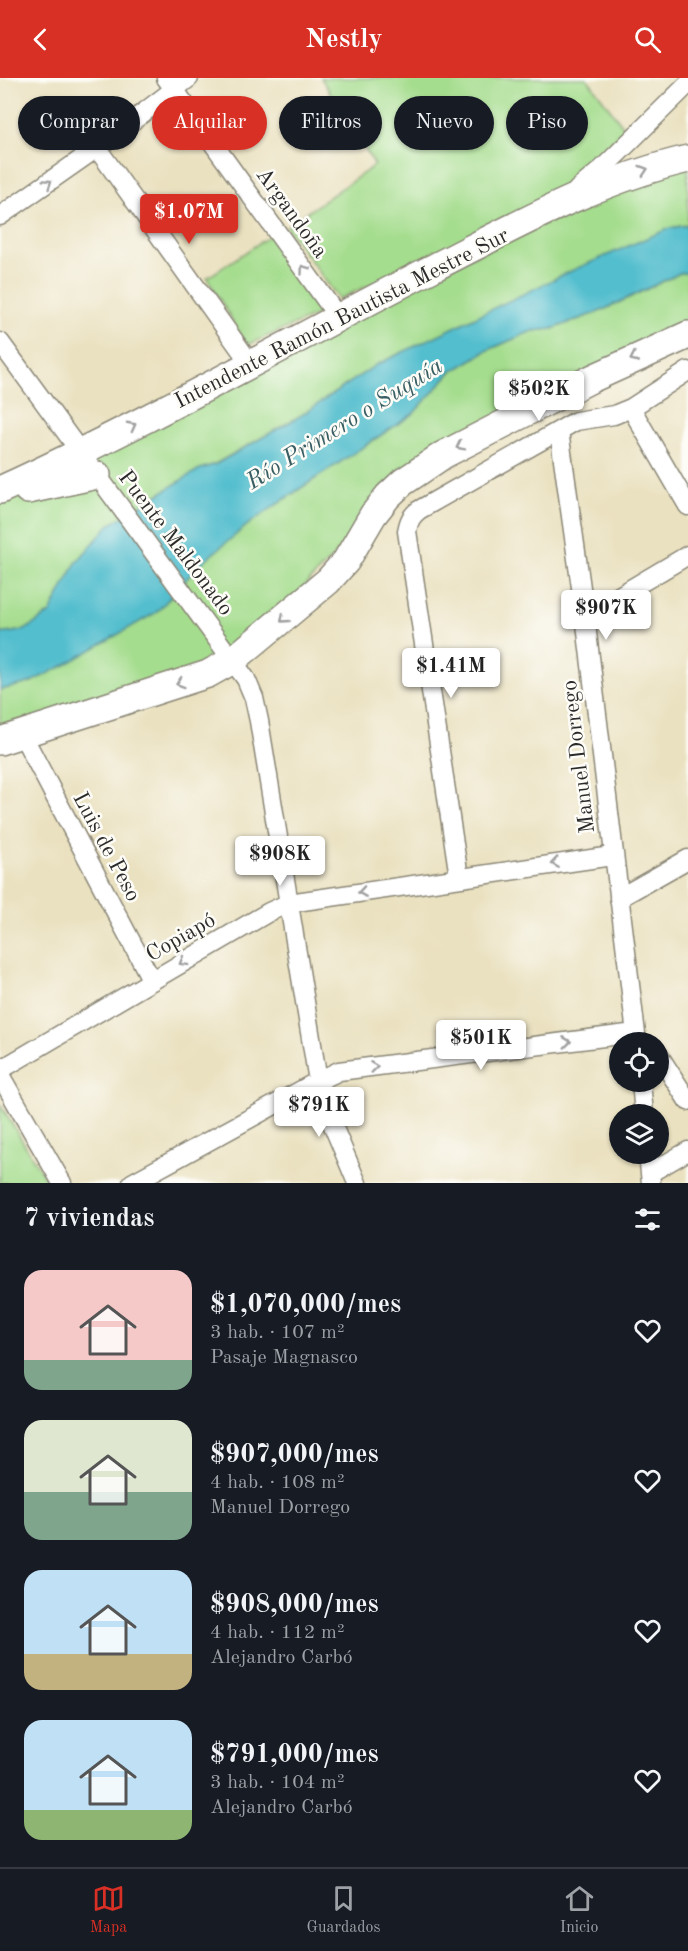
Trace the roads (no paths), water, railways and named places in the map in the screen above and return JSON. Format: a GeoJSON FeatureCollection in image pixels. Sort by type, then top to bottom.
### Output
{"type":"FeatureCollection","features":[{"type":"Feature","properties":{"kind":"main road","name":"Intendente Ramón Bautista Mestre Sur"},"geometry":{"type":"LineString","coordinates":[[0,490],[81,453],[338,316],[552,209],[627,176],[688,159]]}},
{"type":"Feature","properties":{"kind":"main road"},"geometry":{"type":"LineString","coordinates":[[11,737],[208,674],[233,660],[338,571],[373,515],[403,482],[443,455],[631,359],[688,335]]}},
{"type":"Feature","properties":{"kind":"main road"},"geometry":{"type":"LineString","coordinates":[[0,495],[104,484]]}},
{"type":"Feature","properties":{"kind":"street"},"geometry":{"type":"LineString","coordinates":[[140,110],[170,84],[189,78]]}},
{"type":"Feature","properties":{"kind":"street","name":"Argandoña"},"geometry":{"type":"LineString","coordinates":[[170,84],[338,316]]}},
{"type":"Feature","properties":{"kind":"street"},"geometry":{"type":"LineString","coordinates":[[552,209],[590,180],[688,84]]}},
{"type":"Feature","properties":{"kind":"street"},"geometry":{"type":"LineString","coordinates":[[0,216],[94,150]]}},
{"type":"Feature","properties":{"kind":"street"},"geometry":{"type":"LineString","coordinates":[[98,150],[250,363]]}},
{"type":"Feature","properties":{"kind":"street","name":"Puente Maldonado"},"geometry":{"type":"LineString","coordinates":[[0,342],[246,679],[254,698],[318,1081],[323,1102],[357,1183]]}},
{"type":"Feature","properties":{"kind":"street"},"geometry":{"type":"LineString","coordinates":[[459,877],[407,531],[412,516],[425,506],[576,421],[614,415],[631,408],[688,371]]}},
{"type":"Feature","properties":{"kind":"street"},"geometry":{"type":"LineString","coordinates":[[631,408],[688,506]]}},
{"type":"Feature","properties":{"kind":"street","name":"Manuel Dorrego"},"geometry":{"type":"LineString","coordinates":[[559,431],[585,616],[612,856],[639,1032]]}},
{"type":"Feature","properties":{"kind":"street"},"geometry":{"type":"LineString","coordinates":[[585,616],[688,555]]}},
{"type":"Feature","properties":{"kind":"street","name":"Luis de Peso"},"geometry":{"type":"LineString","coordinates":[[11,737],[152,981]]}},
{"type":"Feature","properties":{"kind":"street","name":"Copiapó"},"geometry":{"type":"LineString","coordinates":[[0,1070],[269,912],[289,903],[612,856]]}},
{"type":"Feature","properties":{"kind":"street"},"geometry":{"type":"LineString","coordinates":[[619,898],[688,859]]}},
{"type":"Feature","properties":{"kind":"street"},"geometry":{"type":"LineString","coordinates":[[132,1183],[339,1071],[609,1042]]}},
{"type":"Feature","properties":{"kind":"street"},"geometry":{"type":"LineString","coordinates":[[669,1071],[688,1101]]}},
{"type":"Feature","properties":{"kind":"street"},"geometry":{"type":"LineString","coordinates":[[0,1075],[62,1183]]}},
{"type":"Feature","properties":{"kind":"street"},"geometry":{"type":"LineString","coordinates":[[651,1178],[688,1151]]}},
{"type":"Feature","properties":{"kind":"water","name":"Río Primero o Suquía"},"geometry":{"type":"Polygon","coordinates":[[[688,225],[688,273],[680,273],[601,311],[552,329],[532,331],[486,351],[451,372],[413,414],[250,523],[199,565],[157,612],[29,683],[0,690],[0,634],[25,630],[50,613],[76,563],[109,525],[198,470],[216,464],[300,416],[376,365],[573,270],[670,228],[688,225]]]}}]}
